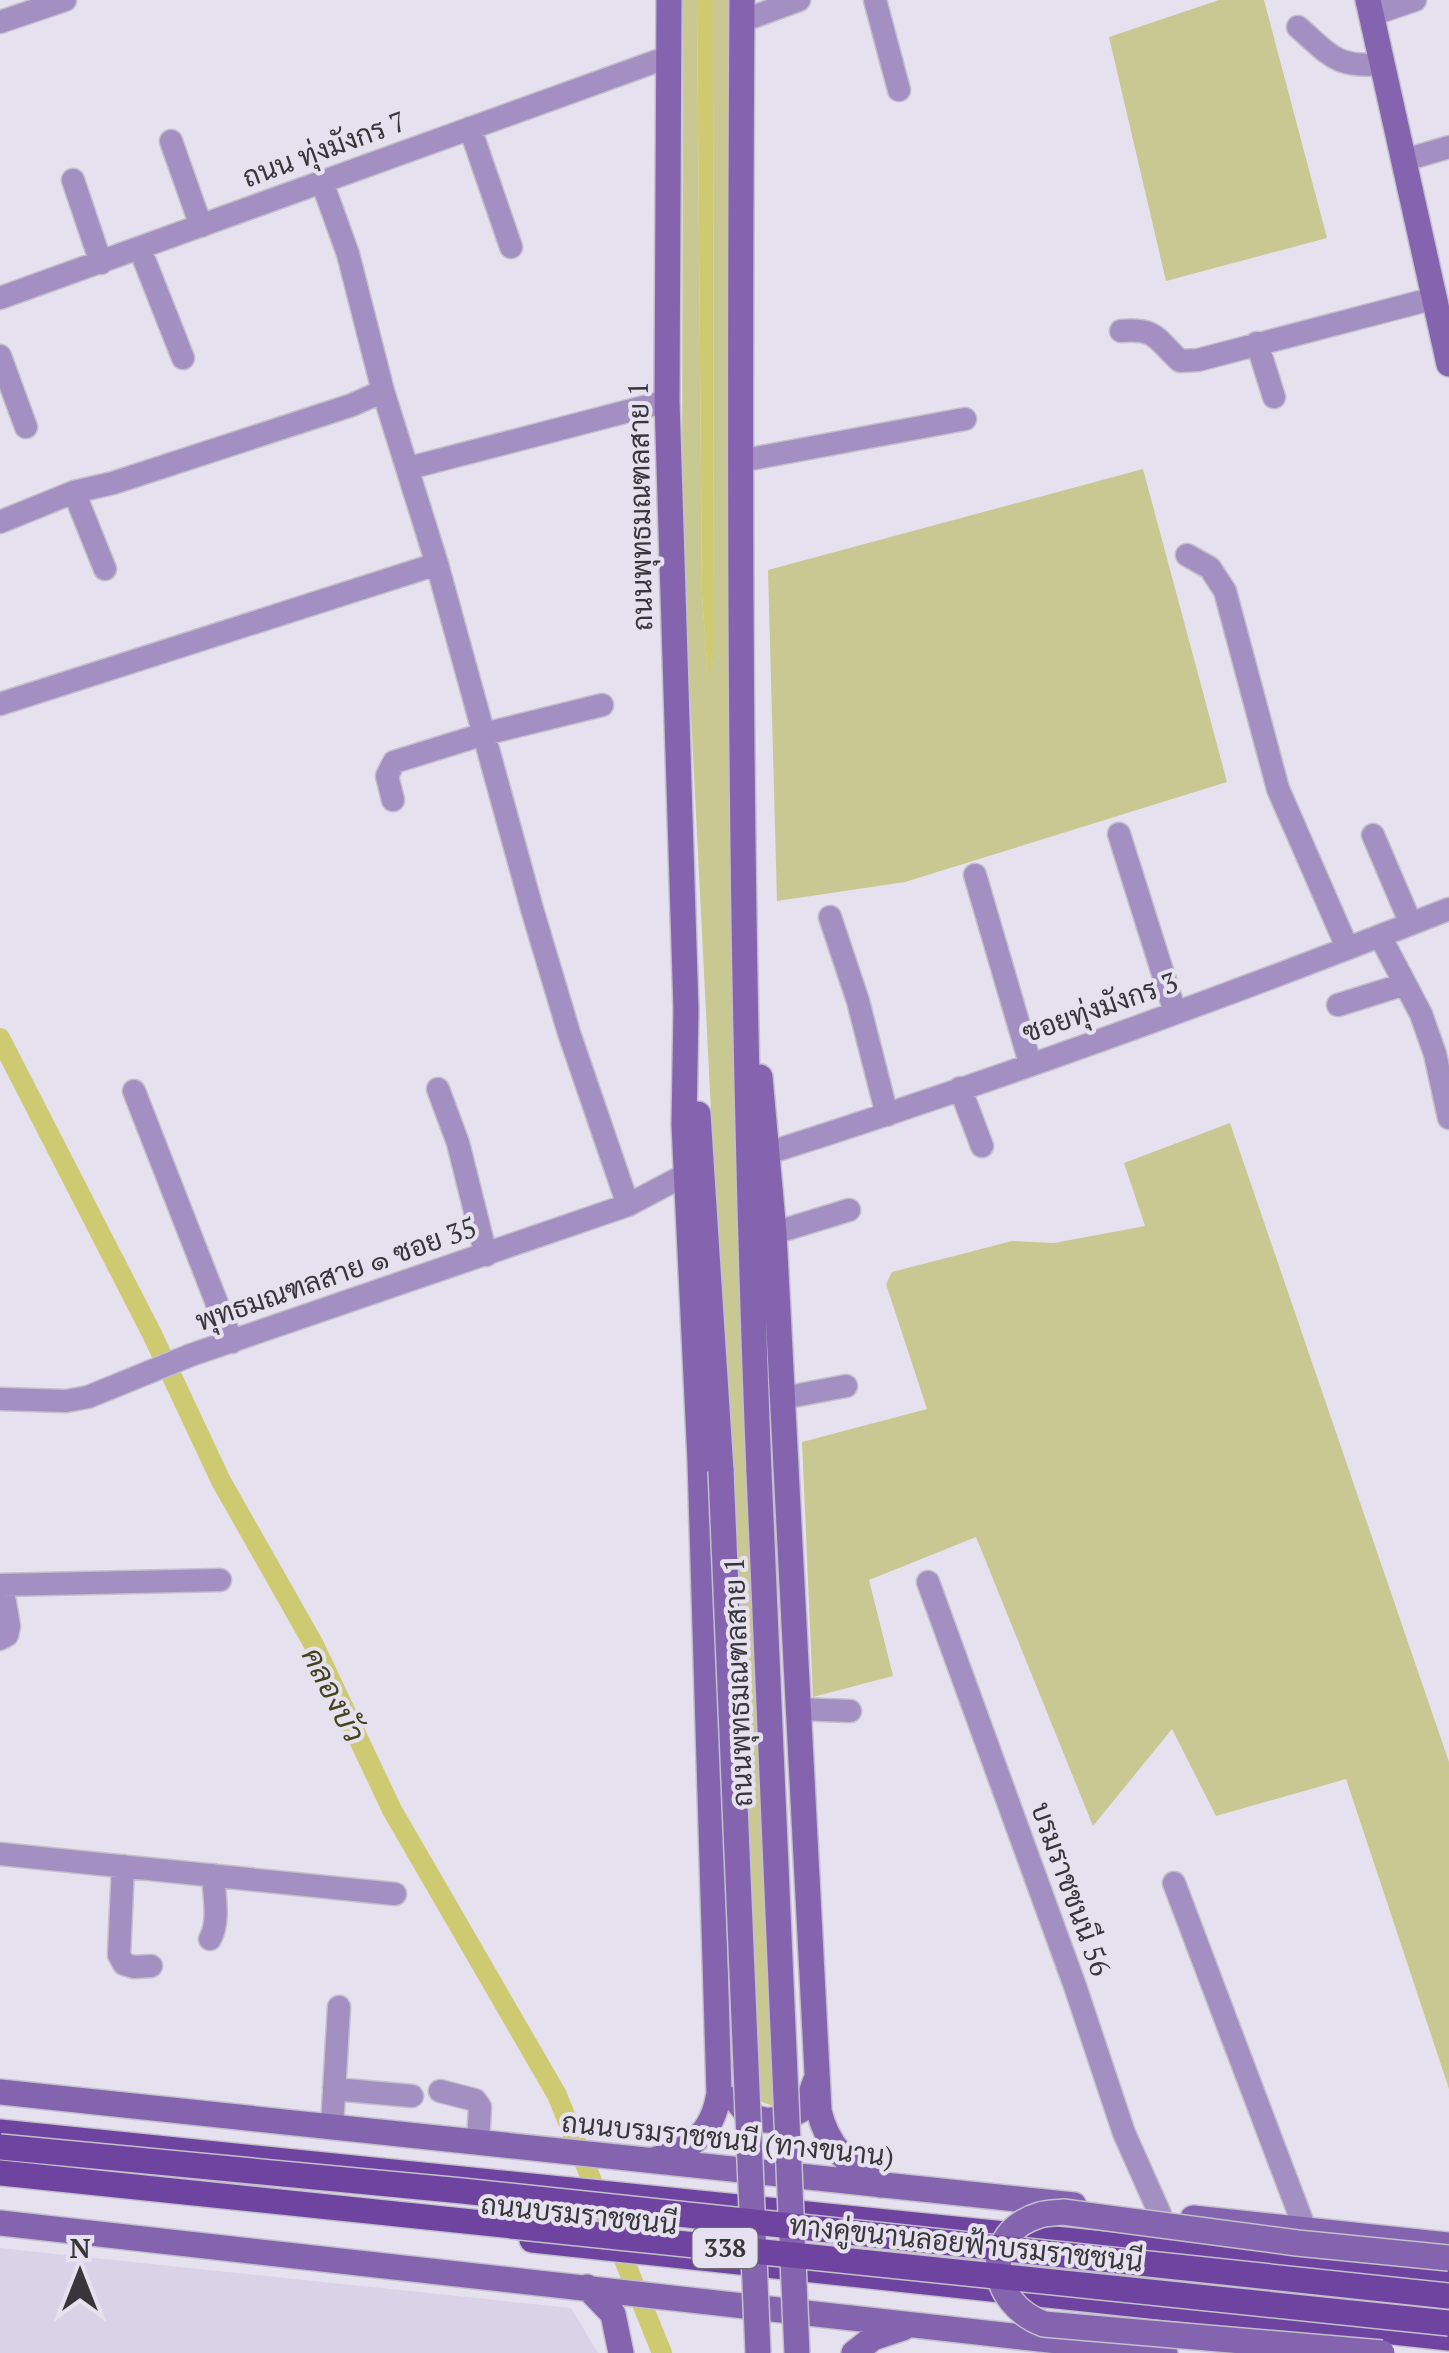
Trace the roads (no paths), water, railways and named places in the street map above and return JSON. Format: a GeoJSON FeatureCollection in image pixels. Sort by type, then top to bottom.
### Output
{"type":"FeatureCollection","features":[{"type":"Feature","properties":{"kind":"main road","name":"ถนนพุทธมณฑลสาย 1"},"geometry":{"type":"LineString","coordinates":[[653,2160],[692,2146],[710,2123],[718,2092],[700,1461],[685,1174],[686,1010],[667,401],[669,0]]}},
{"type":"Feature","properties":{"kind":"main road"},"geometry":{"type":"LineString","coordinates":[[1369,8],[1449,364]]}},
{"type":"Feature","properties":{"kind":"main road","name":"ถนนพุทธมณฑลสาย 1"},"geometry":{"type":"LineString","coordinates":[[742,10],[740,461],[747,1161],[797,2353]]}},
{"type":"Feature","properties":{"kind":"main road","name":"ถนนพุทธมณฑลสาย 1"},"geometry":{"type":"LineString","coordinates":[[747,1009],[761,1082],[774,1233],[818,2111],[825,2134],[842,2157],[881,2185]]}},
{"type":"Feature","properties":{"kind":"main road","name":"ถนนพุทธมณฑลสาย 1"},"geometry":{"type":"LineString","coordinates":[[686,1010],[702,1146],[720,1471],[758,2353]]}},
{"type":"Feature","properties":{"kind":"main road"},"geometry":{"type":"LineString","coordinates":[[718,2058],[744,2112],[764,2120],[783,2120],[806,2108],[815,2088],[816,2057]]}},
{"type":"Feature","properties":{"kind":"main road","name":"ถนนบรมราชชนนี (ทางขนาน)"},"geometry":{"type":"LineString","coordinates":[[0,2092],[1449,2244]]}},
{"type":"Feature","properties":{"kind":"main road","name":"ถนนบรมราชชนนี"},"geometry":{"type":"LineString","coordinates":[[5,2143],[578,2188],[1449,2279]]}},
{"type":"Feature","properties":{"kind":"main road","name":"ทางคู่ขนานลอยฟ้าบรมราชชนนี"},"geometry":{"type":"LineString","coordinates":[[5,2143],[1449,2296]]}},
{"type":"Feature","properties":{"kind":"main road","name":"ถนนบรมราชชนนี"},"geometry":{"type":"LineString","coordinates":[[4,2177],[602,2248],[1449,2338]]}},
{"type":"Feature","properties":{"kind":"main road","name":"ทางคู่ขนานลอยฟ้าบรมราชชนนี"},"geometry":{"type":"LineString","coordinates":[[4,2177],[1449,2323]]}},
{"type":"Feature","properties":{"kind":"main road"},"geometry":{"type":"LineString","coordinates":[[1382,2353],[1044,2324],[1025,2317],[1008,2301],[1001,2288],[1000,2255],[1007,2239],[1022,2224],[1039,2215],[1063,2212],[1297,2243],[1449,2258]]}},
{"type":"Feature","properties":{"kind":"main road","name":"338"},"geometry":{"type":"LineString","coordinates":[[0,2223],[912,2325],[963,2342],[1165,2353]]}},
{"type":"Feature","properties":{"kind":"main road"},"geometry":{"type":"LineString","coordinates":[[587,2286],[614,2314],[622,2353]]}},
{"type":"Feature","properties":{"kind":"main road"},"geometry":{"type":"LineString","coordinates":[[854,2353],[872,2338],[912,2325]]}},
{"type":"Feature","properties":{"kind":"street"},"geometry":{"type":"LineString","coordinates":[[0,22],[65,0]]}},
{"type":"Feature","properties":{"kind":"street"},"geometry":{"type":"LineString","coordinates":[[742,10],[799,0]]}},
{"type":"Feature","properties":{"kind":"street"},"geometry":{"type":"LineString","coordinates":[[875,0],[898,90]]}},
{"type":"Feature","properties":{"kind":"street"},"geometry":{"type":"LineString","coordinates":[[1369,8],[1415,0]]}},
{"type":"Feature","properties":{"kind":"street"},"geometry":{"type":"LineString","coordinates":[[1298,27],[1347,65],[1382,64]]}},
{"type":"Feature","properties":{"kind":"street","name":"ถนน ทุ่งมังกร 7"},"geometry":{"type":"LineString","coordinates":[[0,298],[668,57]]}},
{"type":"Feature","properties":{"kind":"street"},"geometry":{"type":"LineString","coordinates":[[470,128],[510,248]]}},
{"type":"Feature","properties":{"kind":"street"},"geometry":{"type":"LineString","coordinates":[[171,142],[201,226]]}},
{"type":"Feature","properties":{"kind":"street"},"geometry":{"type":"LineString","coordinates":[[1404,160],[1449,148]]}},
{"type":"Feature","properties":{"kind":"street"},"geometry":{"type":"LineString","coordinates":[[73,180],[101,262]]}},
{"type":"Feature","properties":{"kind":"street"},"geometry":{"type":"LineString","coordinates":[[322,182],[348,254],[569,1032],[628,1205]]}},
{"type":"Feature","properties":{"kind":"street"},"geometry":{"type":"LineString","coordinates":[[140,249],[184,358]]}},
{"type":"Feature","properties":{"kind":"street"},"geometry":{"type":"LineString","coordinates":[[1122,332],[1152,332],[1180,361],[1435,298]]}},
{"type":"Feature","properties":{"kind":"street"},"geometry":{"type":"LineString","coordinates":[[1257,344],[1274,397]]}},
{"type":"Feature","properties":{"kind":"street"},"geometry":{"type":"LineString","coordinates":[[0,356],[26,428]]}},
{"type":"Feature","properties":{"kind":"street"},"geometry":{"type":"LineString","coordinates":[[0,522],[74,492],[113,483],[384,391]]}},
{"type":"Feature","properties":{"kind":"street"},"geometry":{"type":"LineString","coordinates":[[409,468],[667,401]]}},
{"type":"Feature","properties":{"kind":"street"},"geometry":{"type":"LineString","coordinates":[[740,461],[965,419]]}},
{"type":"Feature","properties":{"kind":"street"},"geometry":{"type":"LineString","coordinates":[[74,492],[104,569]]}},
{"type":"Feature","properties":{"kind":"street"},"geometry":{"type":"LineString","coordinates":[[1187,555],[1210,568],[1225,591],[1278,789],[1346,946]]}},
{"type":"Feature","properties":{"kind":"street"},"geometry":{"type":"LineString","coordinates":[[0,704],[437,564]]}},
{"type":"Feature","properties":{"kind":"street"},"geometry":{"type":"LineString","coordinates":[[393,800],[387,776],[394,762],[484,734],[602,705]]}},
{"type":"Feature","properties":{"kind":"street"},"geometry":{"type":"LineString","coordinates":[[1118,834],[1175,1012]]}},
{"type":"Feature","properties":{"kind":"street"},"geometry":{"type":"LineString","coordinates":[[1373,835],[1411,924]]}},
{"type":"Feature","properties":{"kind":"street"},"geometry":{"type":"LineString","coordinates":[[975,875],[1030,1063]]}},
{"type":"Feature","properties":{"kind":"street","name":"ซอยทุ่งมังกร 3"},"geometry":{"type":"LineString","coordinates":[[768,1153],[887,1115],[1175,1012],[1449,908]]}},
{"type":"Feature","properties":{"kind":"street"},"geometry":{"type":"LineString","coordinates":[[830,917],[858,1001],[887,1115]]}},
{"type":"Feature","properties":{"kind":"street"},"geometry":{"type":"LineString","coordinates":[[1380,936],[1430,1038],[1449,1118]]}},
{"type":"Feature","properties":{"kind":"street"},"geometry":{"type":"LineString","coordinates":[[1338,1006],[1405,984]]}},
{"type":"Feature","properties":{"kind":"street"},"geometry":{"type":"LineString","coordinates":[[960,1088],[982,1146]]}},
{"type":"Feature","properties":{"kind":"street"},"geometry":{"type":"LineString","coordinates":[[438,1089],[458,1144],[486,1255]]}},
{"type":"Feature","properties":{"kind":"street"},"geometry":{"type":"LineString","coordinates":[[134,1090],[232,1342]]}},
{"type":"Feature","properties":{"kind":"street","name":"พุทธมณฑลสาย ๑ ซอย 35"},"geometry":{"type":"LineString","coordinates":[[0,1399],[66,1401],[88,1397],[191,1355],[628,1205],[685,1174]]}},
{"type":"Feature","properties":{"kind":"street"},"geometry":{"type":"LineString","coordinates":[[774,1233],[849,1210]]}},
{"type":"Feature","properties":{"kind":"street"},"geometry":{"type":"LineString","coordinates":[[783,1398],[846,1386]]}},
{"type":"Feature","properties":{"kind":"street"},"geometry":{"type":"LineString","coordinates":[[0,1639],[7,1636],[9,1626],[1,1586],[220,1580]]}},
{"type":"Feature","properties":{"kind":"street","name":"บรมราชชนนี 56"},"geometry":{"type":"LineString","coordinates":[[928,1582],[1124,2132],[1160,2214]]}},
{"type":"Feature","properties":{"kind":"street"},"geometry":{"type":"LineString","coordinates":[[798,1708],[850,1711]]}},
{"type":"Feature","properties":{"kind":"street"},"geometry":{"type":"LineString","coordinates":[[0,1854],[395,1894]]}},
{"type":"Feature","properties":{"kind":"street"},"geometry":{"type":"LineString","coordinates":[[123,1866],[119,1954],[124,1964],[134,1968],[151,1966]]}},
{"type":"Feature","properties":{"kind":"street"},"geometry":{"type":"LineString","coordinates":[[210,1939],[216,1919],[213,1876]]}},
{"type":"Feature","properties":{"kind":"street"},"geometry":{"type":"LineString","coordinates":[[1174,1883],[1304,2229]]}},
{"type":"Feature","properties":{"kind":"street"},"geometry":{"type":"LineString","coordinates":[[332,2127],[340,2007]]}},
{"type":"Feature","properties":{"kind":"street"},"geometry":{"type":"LineString","coordinates":[[334,2089],[412,2096]]}},
{"type":"Feature","properties":{"kind":"street"},"geometry":{"type":"LineString","coordinates":[[440,2091],[475,2100],[480,2108],[478,2142]]}},
{"type":"Feature","properties":{"kind":"waterway","name":"คลองบัว"},"geometry":{"type":"LineString","coordinates":[[0,1038],[152,1334],[221,1481],[314,1645],[392,1810],[557,2095],[662,2353]]}}]}
